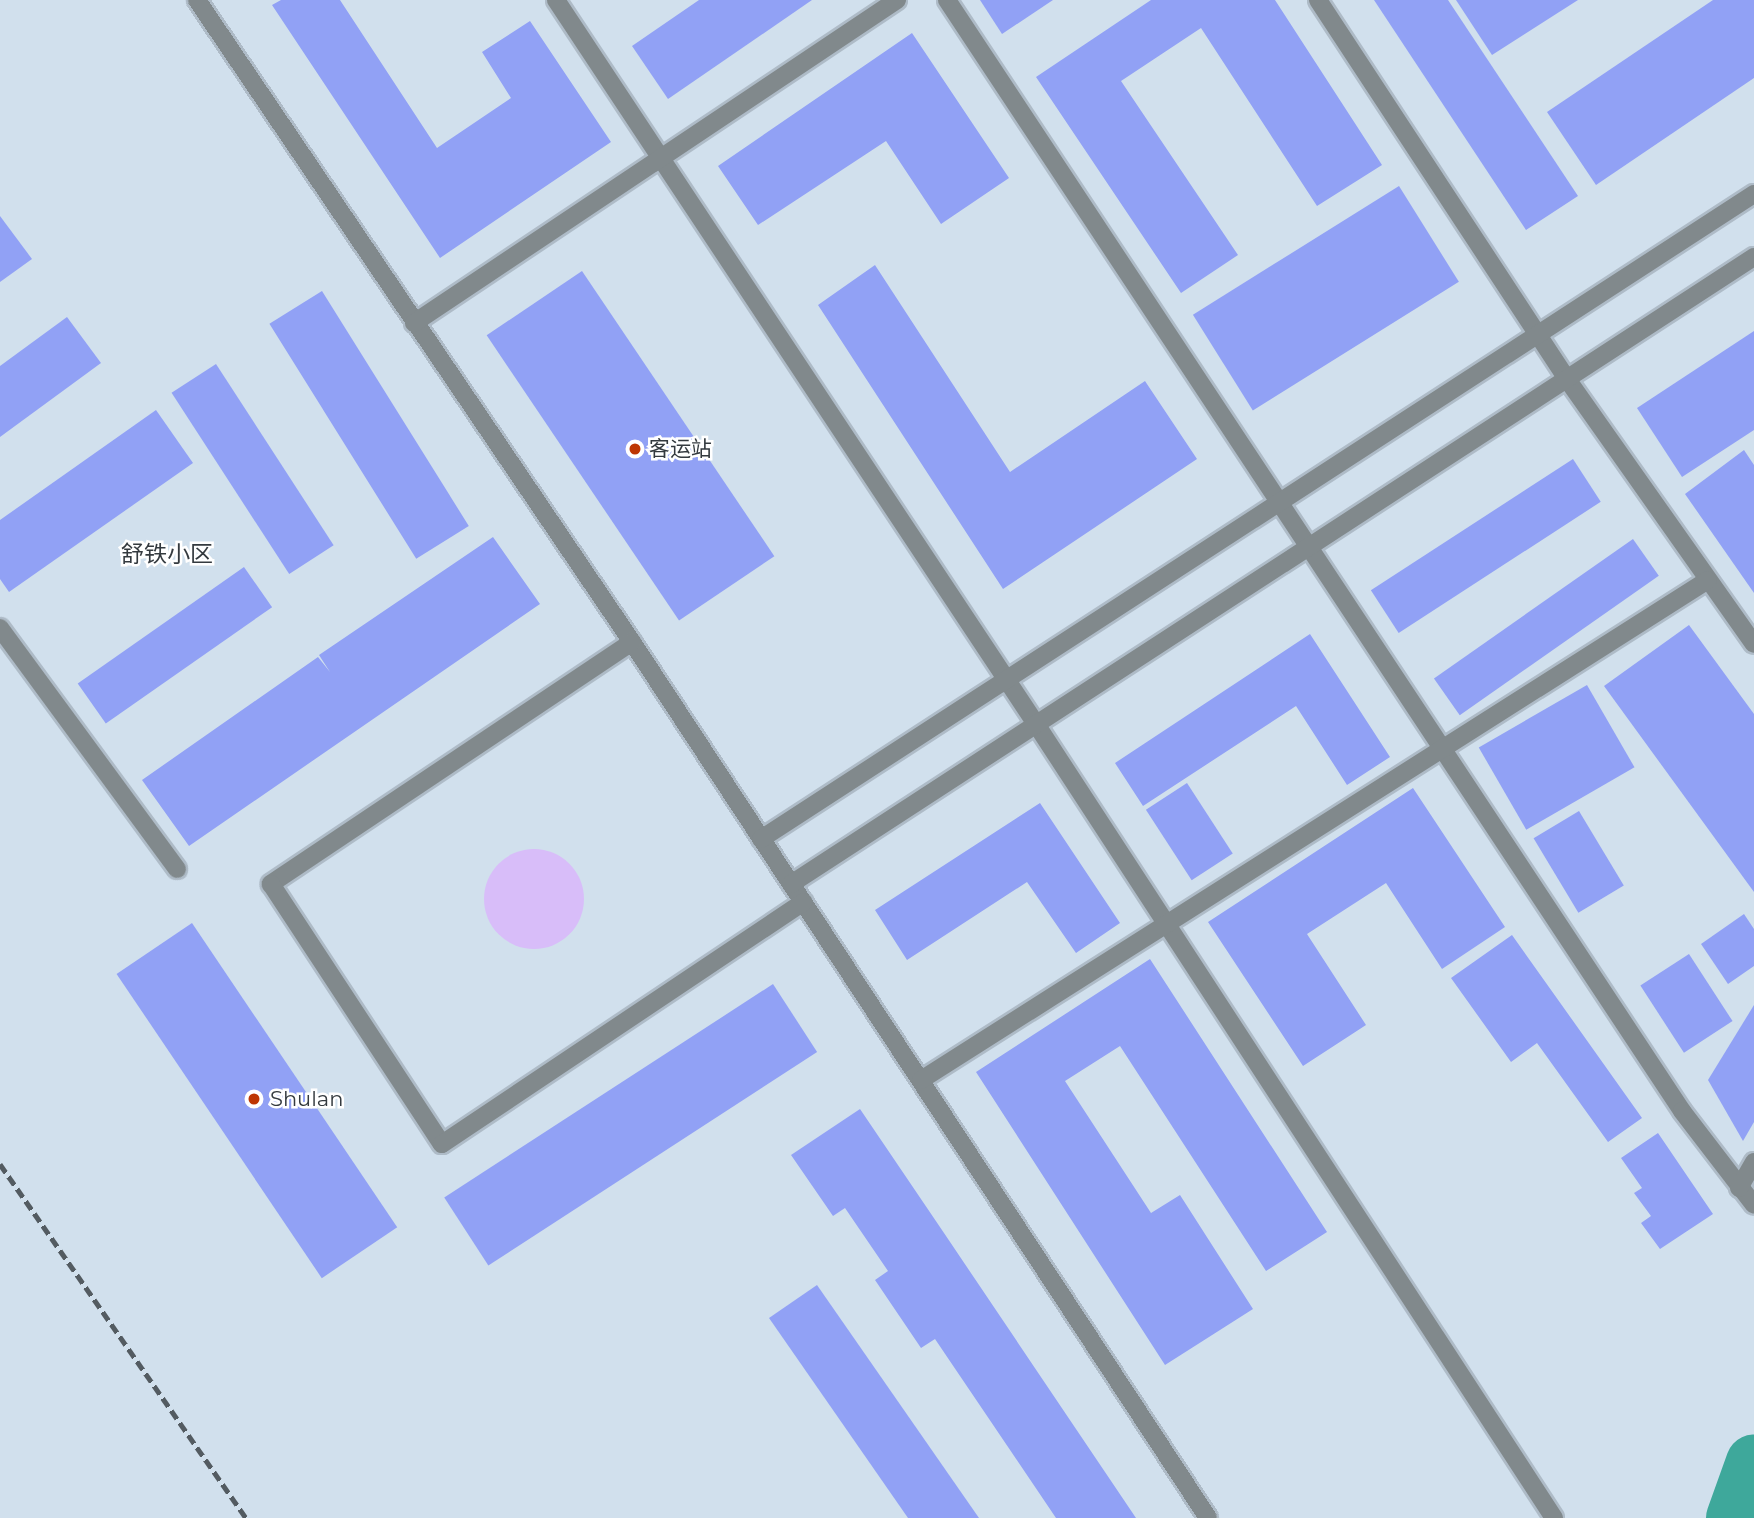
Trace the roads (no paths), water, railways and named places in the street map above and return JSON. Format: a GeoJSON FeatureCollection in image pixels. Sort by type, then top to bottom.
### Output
{"type":"FeatureCollection","features":[{"type":"Feature","properties":{"kind":"street"},"geometry":{"type":"LineString","coordinates":[[197,0],[632,642],[1208,1518]]}},
{"type":"Feature","properties":{"kind":"street"},"geometry":{"type":"LineString","coordinates":[[556,0],[1036,724],[1554,1518]]}},
{"type":"Feature","properties":{"kind":"street"},"geometry":{"type":"LineString","coordinates":[[414,323],[897,0]]}},
{"type":"Feature","properties":{"kind":"street"},"geometry":{"type":"LineString","coordinates":[[947,0],[1277,503],[1682,1111],[1754,1205]]}},
{"type":"Feature","properties":{"kind":"street"},"geometry":{"type":"LineString","coordinates":[[1318,0],[1567,379],[1754,644]]}},
{"type":"Feature","properties":{"kind":"street"},"geometry":{"type":"LineString","coordinates":[[761,839],[1754,194]]}},
{"type":"Feature","properties":{"kind":"street"},"geometry":{"type":"LineString","coordinates":[[791,884],[1754,257]]}},
{"type":"Feature","properties":{"kind":"street"},"geometry":{"type":"LineString","coordinates":[[921,1080],[1708,580]]}},
{"type":"Feature","properties":{"kind":"street"},"geometry":{"type":"LineString","coordinates":[[0,628],[177,869]]}},
{"type":"Feature","properties":{"kind":"street"},"geometry":{"type":"LineString","coordinates":[[632,642],[271,884],[442,1144],[803,902]]}},
{"type":"Feature","properties":{"kind":"street"},"geometry":{"type":"LineString","coordinates":[[1739,1188],[1754,1162]]}},
{"type":"Feature","properties":{"kind":"waterway"},"geometry":{"type":"LineString","coordinates":[[1734,1518],[1754,1462]]}},
{"type":"Feature","properties":{"kind":"railway"},"geometry":{"type":"LineString","coordinates":[[0,1164],[246,1518]]}},
{"type":"Feature","properties":{"kind":"place","name":"客运站"},"geometry":{"type":"Point","coordinates":[635,449]}},
{"type":"Feature","properties":{"kind":"place","name":"Shulan"},"geometry":{"type":"Point","coordinates":[254,1099]}},
{"type":"Feature","properties":{"kind":"district","name":"舒铁小区"},"geometry":{"type":"Point","coordinates":[167,554]}}]}
